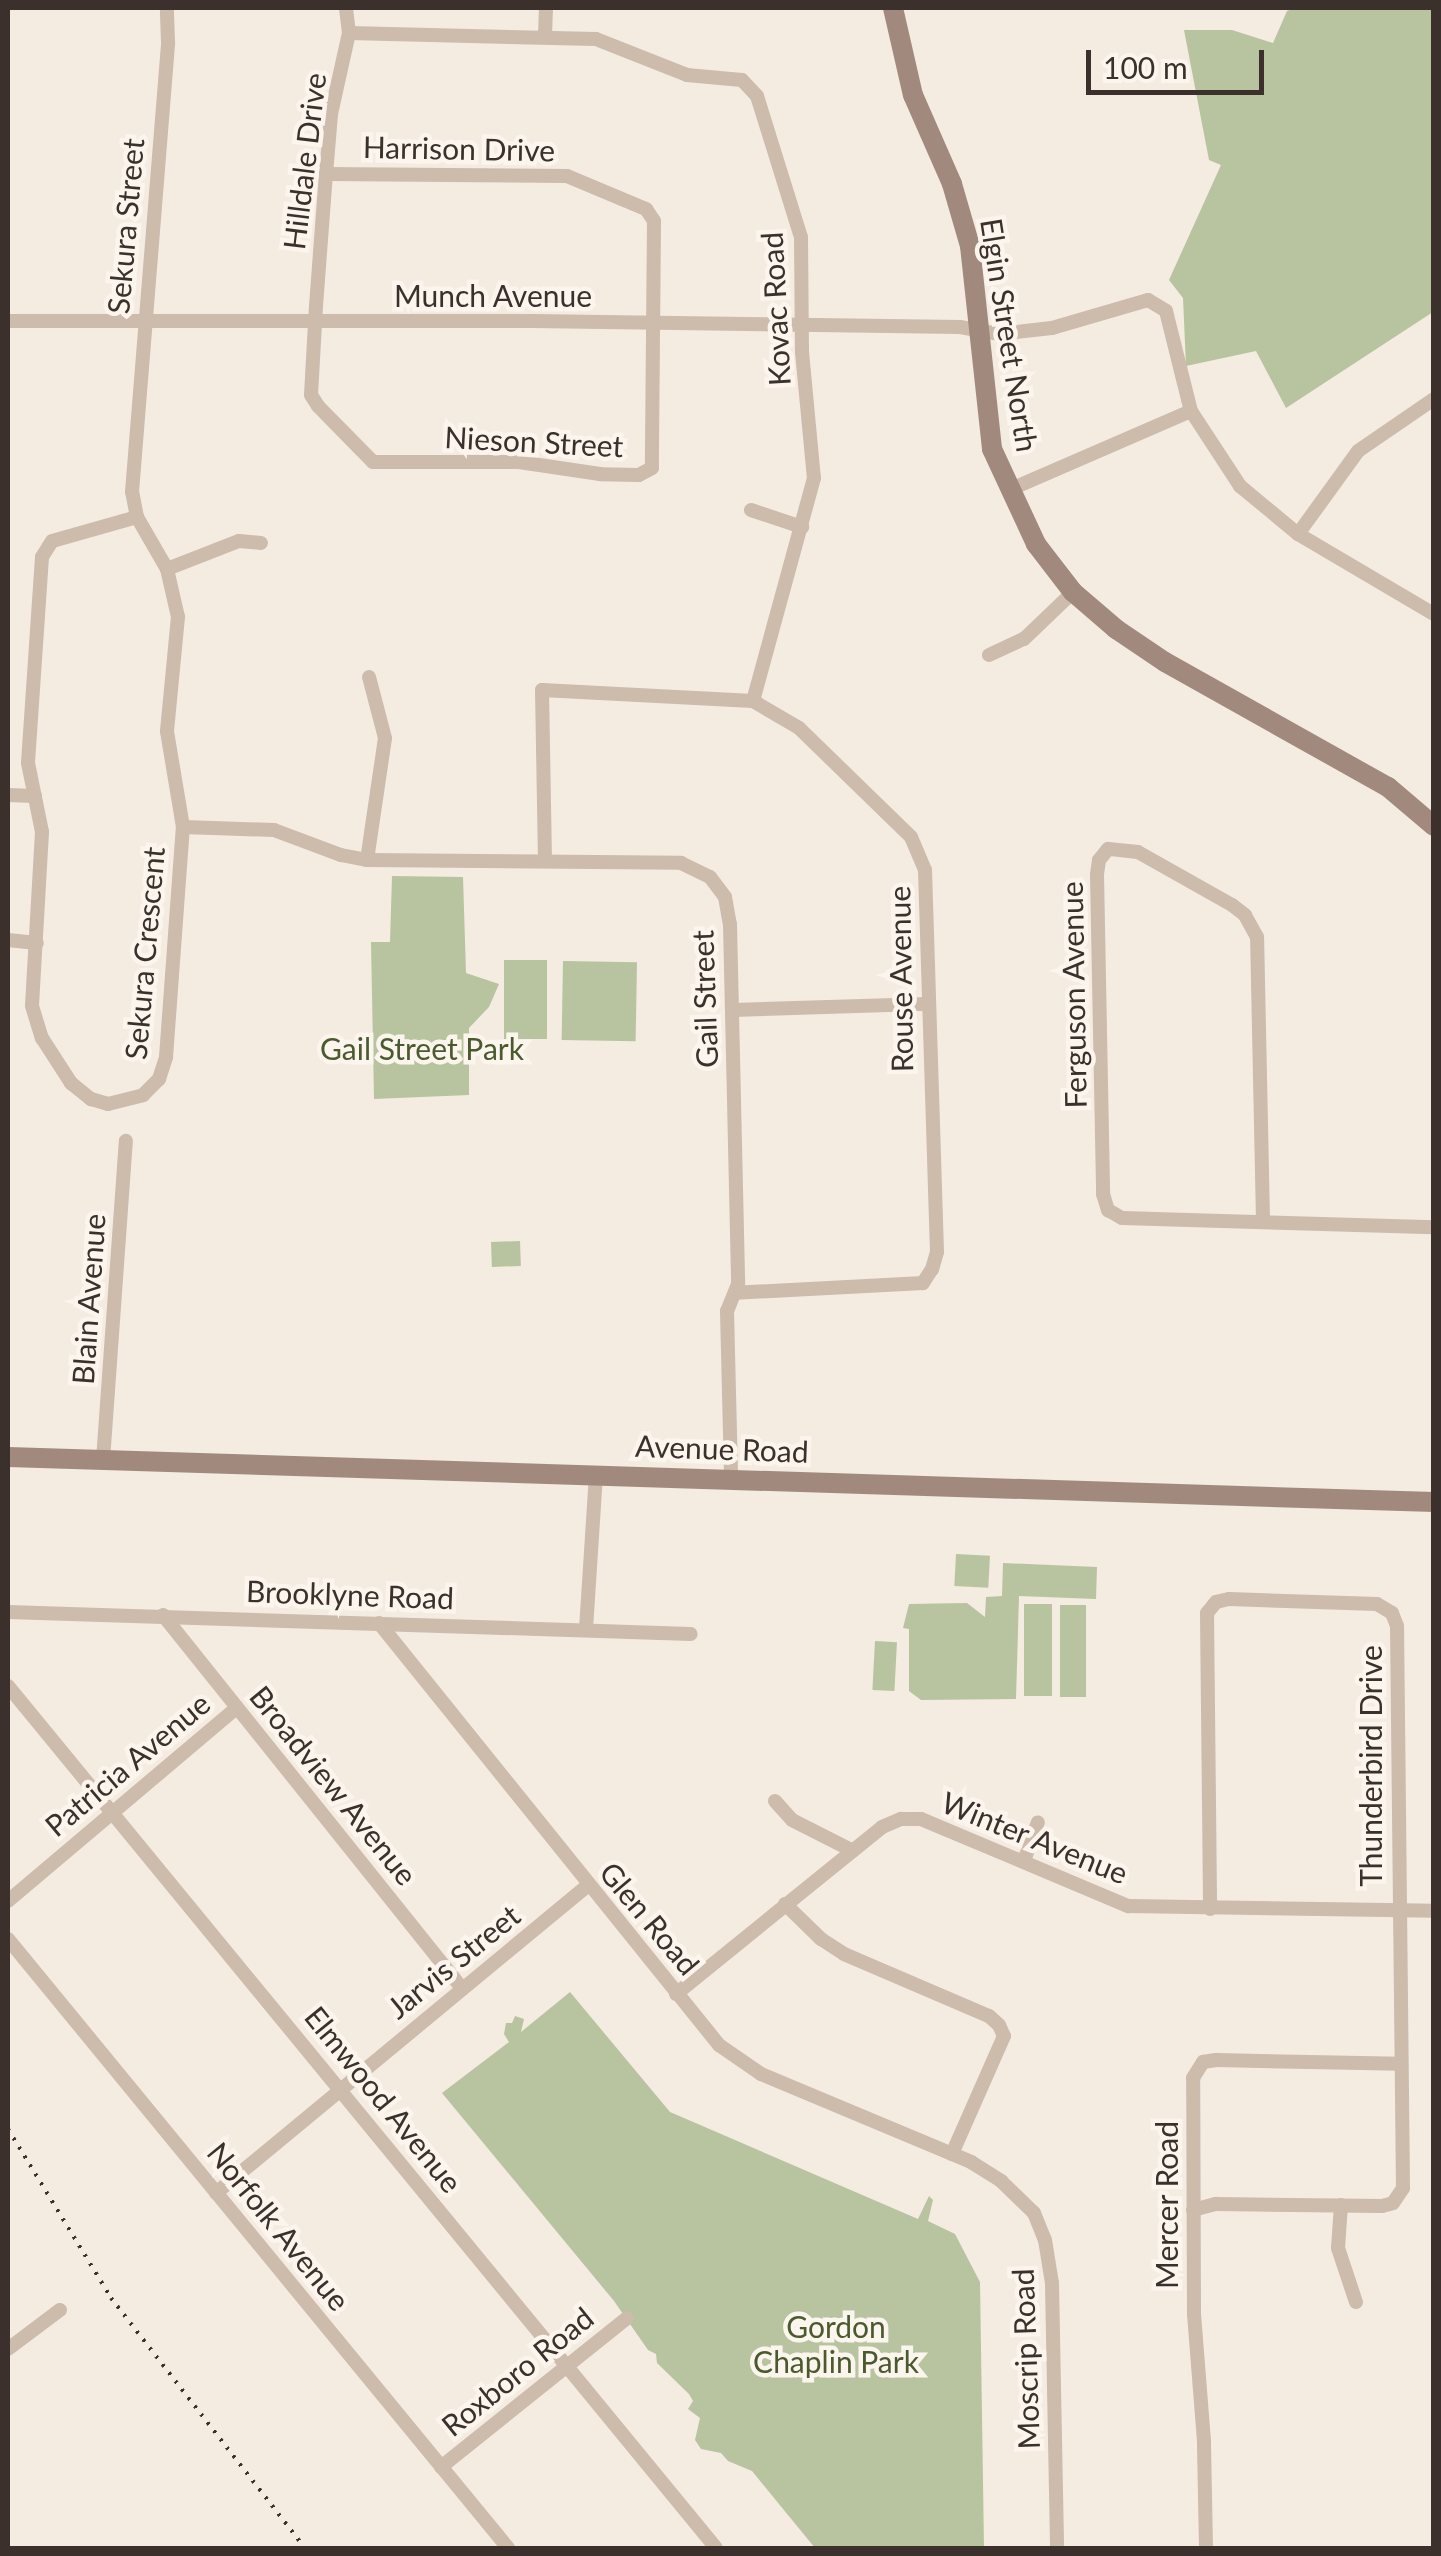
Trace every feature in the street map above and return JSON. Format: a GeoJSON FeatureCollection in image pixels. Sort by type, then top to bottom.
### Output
{"type":"FeatureCollection","features":[{"type":"Feature","properties":{"kind":"street","name":"Sekura Street"},"geometry":{"type":"LineString","coordinates":[[134,449],[168,42],[167,8]]}},
{"type":"Feature","properties":{"kind":"street","name":"Hilldale Drive"},"geometry":{"type":"LineString","coordinates":[[314,323],[331,114],[349,33],[346,8]]}},
{"type":"Feature","properties":{"kind":"street"},"geometry":{"type":"LineString","coordinates":[[545,36],[546,8]]}},
{"type":"Feature","properties":{"kind":"street","name":"Elgin Street North"},"geometry":{"type":"LineString","coordinates":[[893,8],[913,94],[967,230],[992,450],[1036,544],[1073,592],[1116,630],[1165,662],[1388,787],[1434,826]]}},
{"type":"Feature","properties":{"kind":"street","name":"Kovac Road"},"geometry":{"type":"LineString","coordinates":[[349,33],[596,39],[666,69],[687,75],[731,77],[751,87],[797,213],[802,238],[802,325],[814,478],[753,700]]}},
{"type":"Feature","properties":{"kind":"street","name":"Harrison Drive"},"geometry":{"type":"LineString","coordinates":[[326,174],[567,176],[646,210],[654,222],[654,325]]}},
{"type":"Feature","properties":{"kind":"street","name":"Munch Avenue"},"geometry":{"type":"LineString","coordinates":[[8,322],[532,321],[960,326],[978,332],[1040,330],[1148,300],[1161,304],[1191,411]]}},
{"type":"Feature","properties":{"kind":"street","name":"Nieson Street"},"geometry":{"type":"LineString","coordinates":[[314,323],[311,395],[368,460],[520,462],[639,474],[652,468],[654,457],[654,325]]}},
{"type":"Feature","properties":{"kind":"street"},"geometry":{"type":"LineString","coordinates":[[1298,534],[1358,451],[1434,399]]}},
{"type":"Feature","properties":{"kind":"street"},"geometry":{"type":"LineString","coordinates":[[1009,490],[1191,411],[1240,486],[1298,534],[1434,614]]}},
{"type":"Feature","properties":{"kind":"street","name":"Sekura Crescent"},"geometry":{"type":"LineString","coordinates":[[134,449],[136,517],[167,568],[178,617],[167,731],[183,828],[168,1045],[159,1078],[144,1095],[108,1104],[91,1099],[71,1083],[54,1058],[32,1006],[42,832],[28,763],[42,557],[52,540],[136,517]]}},
{"type":"Feature","properties":{"kind":"street"},"geometry":{"type":"LineString","coordinates":[[751,510],[802,527]]}},
{"type":"Feature","properties":{"kind":"street"},"geometry":{"type":"LineString","coordinates":[[167,568],[239,542],[261,543]]}},
{"type":"Feature","properties":{"kind":"street"},"geometry":{"type":"LineString","coordinates":[[989,655],[1024,639],[1073,592]]}},
{"type":"Feature","properties":{"kind":"street"},"geometry":{"type":"LineString","coordinates":[[367,860],[385,738],[370,676]]}},
{"type":"Feature","properties":{"kind":"street","name":"Rouse Avenue"},"geometry":{"type":"LineString","coordinates":[[545,861],[542,690],[753,700],[799,728],[911,837],[925,870],[936,1252],[923,1283],[735,1293]]}},
{"type":"Feature","properties":{"kind":"street"},"geometry":{"type":"LineString","coordinates":[[8,796],[36,796]]}},
{"type":"Feature","properties":{"kind":"street","name":"Gail Street"},"geometry":{"type":"LineString","coordinates":[[183,828],[274,830],[341,855],[367,860],[680,864],[710,877],[725,896],[728,910],[732,1010],[735,1293],[727,1311],[731,1478]]}},
{"type":"Feature","properties":{"kind":"street","name":"Ferguson Avenue"},"geometry":{"type":"LineString","coordinates":[[1263,1220],[1257,937],[1245,915],[1232,904],[1138,852],[1108,849],[1099,860],[1096,876],[1103,1194],[1108,1210],[1122,1218],[1434,1228]]}},
{"type":"Feature","properties":{"kind":"street"},"geometry":{"type":"LineString","coordinates":[[8,940],[37,943]]}},
{"type":"Feature","properties":{"kind":"street"},"geometry":{"type":"LineString","coordinates":[[732,1010],[928,1004]]}},
{"type":"Feature","properties":{"kind":"street","name":"Blain Avenue"},"geometry":{"type":"LineString","coordinates":[[103,1460],[126,1140]]}},
{"type":"Feature","properties":{"kind":"street","name":"Avenue Road"},"geometry":{"type":"LineString","coordinates":[[8,1458],[1434,1502]]}},
{"type":"Feature","properties":{"kind":"street"},"geometry":{"type":"LineString","coordinates":[[586,1630],[596,1474]]}},
{"type":"Feature","properties":{"kind":"street","name":"Thunderbird Drive"},"geometry":{"type":"LineString","coordinates":[[1193,2210],[1216,2204],[1382,2206],[1400,2196],[1396,1626],[1392,1613],[1377,1604],[1229,1599],[1216,1602],[1207,1613],[1210,1909]]}},
{"type":"Feature","properties":{"kind":"street","name":"Brooklyne Road"},"geometry":{"type":"LineString","coordinates":[[8,1612],[691,1634]]}},
{"type":"Feature","properties":{"kind":"street","name":"Broadview Avenue"},"geometry":{"type":"LineString","coordinates":[[163,1615],[463,1990]]}},
{"type":"Feature","properties":{"kind":"street","name":"Glen Road"},"geometry":{"type":"LineString","coordinates":[[379,1623],[587,1886],[736,2060],[952,2154]]}},
{"type":"Feature","properties":{"kind":"street","name":"Elmwood Avenue"},"geometry":{"type":"LineString","coordinates":[[8,1686],[716,2548]]}},
{"type":"Feature","properties":{"kind":"street","name":"Patricia Avenue"},"geometry":{"type":"LineString","coordinates":[[8,1902],[236,1708]]}},
{"type":"Feature","properties":{"kind":"street"},"geometry":{"type":"LineString","coordinates":[[776,1801],[792,1820],[852,1851]]}},
{"type":"Feature","properties":{"kind":"street","name":"Winter Avenue"},"geometry":{"type":"LineString","coordinates":[[676,1994],[882,1827],[901,1819],[921,1819],[1128,1906],[1434,1911]]}},
{"type":"Feature","properties":{"kind":"street"},"geometry":{"type":"LineString","coordinates":[[1024,1861],[1038,1822]]}},
{"type":"Feature","properties":{"kind":"street","name":"Jarvis Street"},"geometry":{"type":"LineString","coordinates":[[216,2193],[587,1886]]}},
{"type":"Feature","properties":{"kind":"street"},"geometry":{"type":"LineString","coordinates":[[786,1904],[821,1939],[844,1954],[990,2016],[999,2025],[1004,2036],[952,2154]]}},
{"type":"Feature","properties":{"kind":"street","name":"Norfolk Avenue"},"geometry":{"type":"LineString","coordinates":[[8,1940],[508,2548]]}},
{"type":"Feature","properties":{"kind":"street","name":"Mercer Road"},"geometry":{"type":"LineString","coordinates":[[1206,2548],[1192,2078],[1203,2062],[1400,2064]]}},
{"type":"Feature","properties":{"kind":"street","name":"Moscrip Road"},"geometry":{"type":"LineString","coordinates":[[952,2154],[1002,2180],[1034,2213],[1045,2240],[1052,2283],[1057,2548]]}},
{"type":"Feature","properties":{"kind":"street"},"geometry":{"type":"LineString","coordinates":[[1341,2205],[1338,2248],[1356,2302]]}},
{"type":"Feature","properties":{"kind":"street"},"geometry":{"type":"LineString","coordinates":[[8,2350],[60,2310]]}},
{"type":"Feature","properties":{"kind":"street","name":"Roxboro Road"},"geometry":{"type":"LineString","coordinates":[[441,2467],[627,2318]]}},
{"type":"Feature","properties":{"kind":"green space"},"geometry":{"type":"Polygon","coordinates":[[[1433,8],[1433,312],[1286,408],[1256,351],[1186,366],[1183,298],[1169,280],[1221,165],[1209,160],[1184,30],[1232,30],[1273,43],[1287,11],[1433,8]]]}},
{"type":"Feature","properties":{"kind":"green space","name":"Gail Street Park"},"geometry":{"type":"Polygon","coordinates":[[[392,876],[463,877],[466,973],[499,984],[489,1007],[469,1028],[469,1095],[374,1099],[371,942],[390,942],[392,876]]]}},
{"type":"Feature","properties":{"kind":"green space"},"geometry":{"type":"Polygon","coordinates":[[[504,960],[547,960],[547,1039],[504,1039],[504,960]]]}},
{"type":"Feature","properties":{"kind":"green space"},"geometry":{"type":"Polygon","coordinates":[[[563,961],[637,962],[636,1041],[562,1040],[563,961]]]}},
{"type":"Feature","properties":{"kind":"green space"},"geometry":{"type":"Polygon","coordinates":[[[520,1241],[521,1266],[492,1267],[491,1242],[520,1241]]]}},
{"type":"Feature","properties":{"kind":"green space"},"geometry":{"type":"Polygon","coordinates":[[[956,1554],[990,1556],[988,1588],[954,1586],[956,1554]]]}},
{"type":"Feature","properties":{"kind":"green space"},"geometry":{"type":"Polygon","coordinates":[[[1003,1563],[1097,1567],[1096,1599],[1019,1596],[1016,1699],[921,1700],[909,1691],[909,1629],[903,1628],[909,1604],[967,1603],[985,1617],[986,1597],[1002,1596],[1003,1563]]]}},
{"type":"Feature","properties":{"kind":"green space"},"geometry":{"type":"Polygon","coordinates":[[[1024,1604],[1052,1604],[1052,1696],[1024,1696],[1024,1604]]]}},
{"type":"Feature","properties":{"kind":"green space"},"geometry":{"type":"Polygon","coordinates":[[[1060,1605],[1086,1605],[1086,1697],[1060,1697],[1060,1605]]]}},
{"type":"Feature","properties":{"kind":"green space"},"geometry":{"type":"Polygon","coordinates":[[[875,1641],[897,1642],[894,1691],[872,1690],[875,1641]]]}},
{"type":"Feature","properties":{"kind":"green space","name":"Gordon Chaplin Park"},"geometry":{"type":"Polygon","coordinates":[[[570,1992],[670,2112],[918,2219],[929,2196],[933,2200],[928,2221],[955,2234],[980,2282],[984,2548],[815,2548],[752,2471],[728,2461],[721,2453],[701,2449],[695,2440],[700,2418],[688,2409],[693,2401],[689,2394],[657,2363],[656,2354],[648,2350],[614,2301],[442,2093],[509,2042],[504,2034],[506,2023],[512,2023],[515,2016],[524,2019],[521,2032],[570,1992]]]}},
{"type":"Feature","properties":{"kind":"railway"},"geometry":{"type":"LineString","coordinates":[[8,2129],[111,2298],[305,2548]]}}]}
